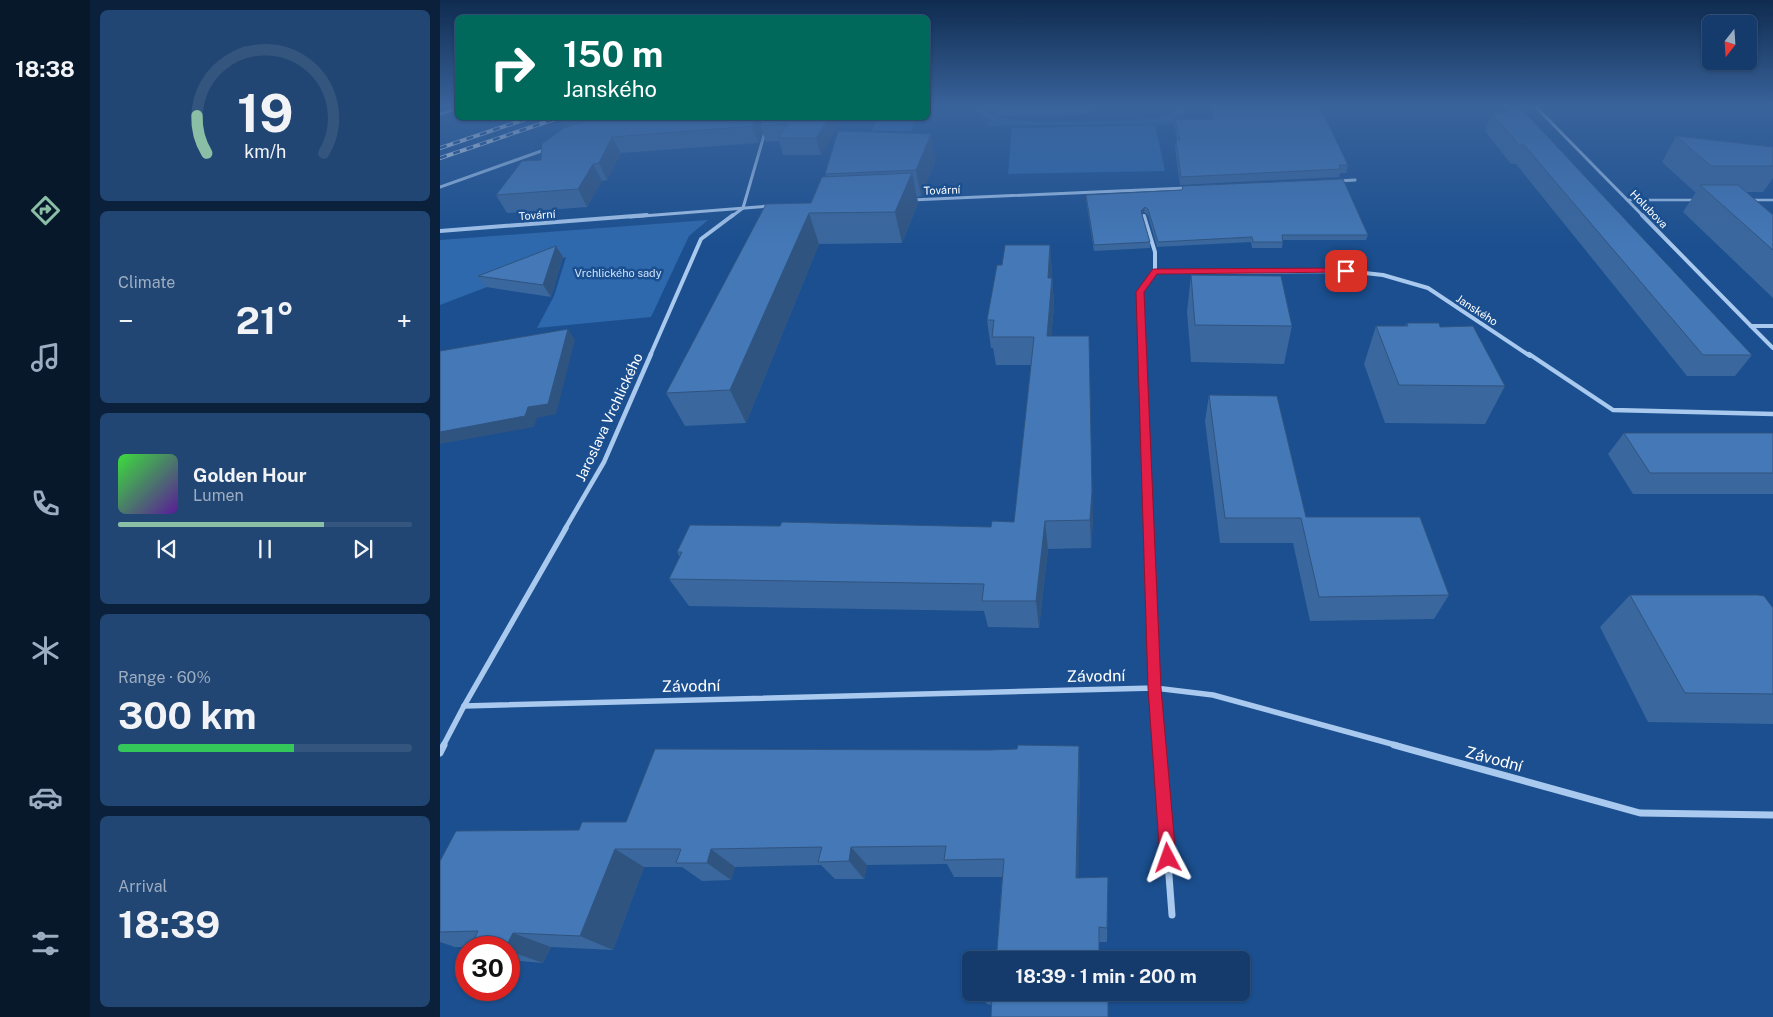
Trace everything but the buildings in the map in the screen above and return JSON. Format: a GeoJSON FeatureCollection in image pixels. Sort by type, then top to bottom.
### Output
{"type":"FeatureCollection","features":[{"type":"Feature","properties":{"kind":"street"},"geometry":{"type":"LineString","coordinates":[[440,187],[538,152]]}},
{"type":"Feature","properties":{"kind":"street"},"geometry":{"type":"LineString","coordinates":[[744,208],[759,152]]}},
{"type":"Feature","properties":{"kind":"street","name":"Holubova"},"geometry":{"type":"LineString","coordinates":[[1580,152],[1751,326]]}},
{"type":"Feature","properties":{"kind":"street"},"geometry":{"type":"LineString","coordinates":[[1335,181],[1355,180]]}},
{"type":"Feature","properties":{"kind":"street","name":"Tovární"},"geometry":{"type":"LineString","coordinates":[[903,201],[1195,188]]}},
{"type":"Feature","properties":{"kind":"street","name":"Tovární"},"geometry":{"type":"LineString","coordinates":[[440,231],[773,206]]}},
{"type":"Feature","properties":{"kind":"street","name":"Jaroslava Vrchlického"},"geometry":{"type":"LineString","coordinates":[[440,752],[464,706],[604,462],[701,239],[744,208]]}},
{"type":"Feature","properties":{"kind":"street"},"geometry":{"type":"LineString","coordinates":[[1144,216],[1155,252],[1154,272],[1140,292],[1154,688],[1172,915]]}},
{"type":"Feature","properties":{"kind":"street","name":"Janského"},"geometry":{"type":"LineString","coordinates":[[1154,272],[1346,271],[1383,275],[1428,288],[1613,410],[1773,414]]}},
{"type":"Feature","properties":{"kind":"street"},"geometry":{"type":"LineString","coordinates":[[1751,326],[1773,326]]}},
{"type":"Feature","properties":{"kind":"street"},"geometry":{"type":"LineString","coordinates":[[1751,326],[1773,348]]}},
{"type":"Feature","properties":{"kind":"street","name":"Závodní"},"geometry":{"type":"LineString","coordinates":[[464,706],[1154,688],[1212,695],[1640,813],[1773,815]]}},
{"type":"Feature","properties":{"kind":"lane"},"geometry":{"type":"LineString","coordinates":[[1627,200],[1695,200]]}},
{"type":"Feature","properties":{"kind":"lane"},"geometry":{"type":"LineString","coordinates":[[1744,200],[1773,200]]}},
{"type":"Feature","properties":{"kind":"green space"},"geometry":{"type":"Polygon","coordinates":[[[1010,152],[1161,152],[1165,171],[1008,174],[1010,152]]]}},
{"type":"Feature","properties":{"kind":"green space","name":"Vrchlického sady"},"geometry":{"type":"Polygon","coordinates":[[[708,220],[689,236],[651,317],[537,328],[554,296],[566,257],[440,305],[440,240],[708,220]]]}},
{"type":"Feature","properties":{"kind":"railway"},"geometry":{"type":"LineString","coordinates":[[440,158],[456,152]]}},
{"type":"Feature","properties":{"kind":"route"},"geometry":{"type":"LineString","coordinates":[[1168,858],[1154,688],[1140,292],[1154,272],[1346,271]]}}]}
